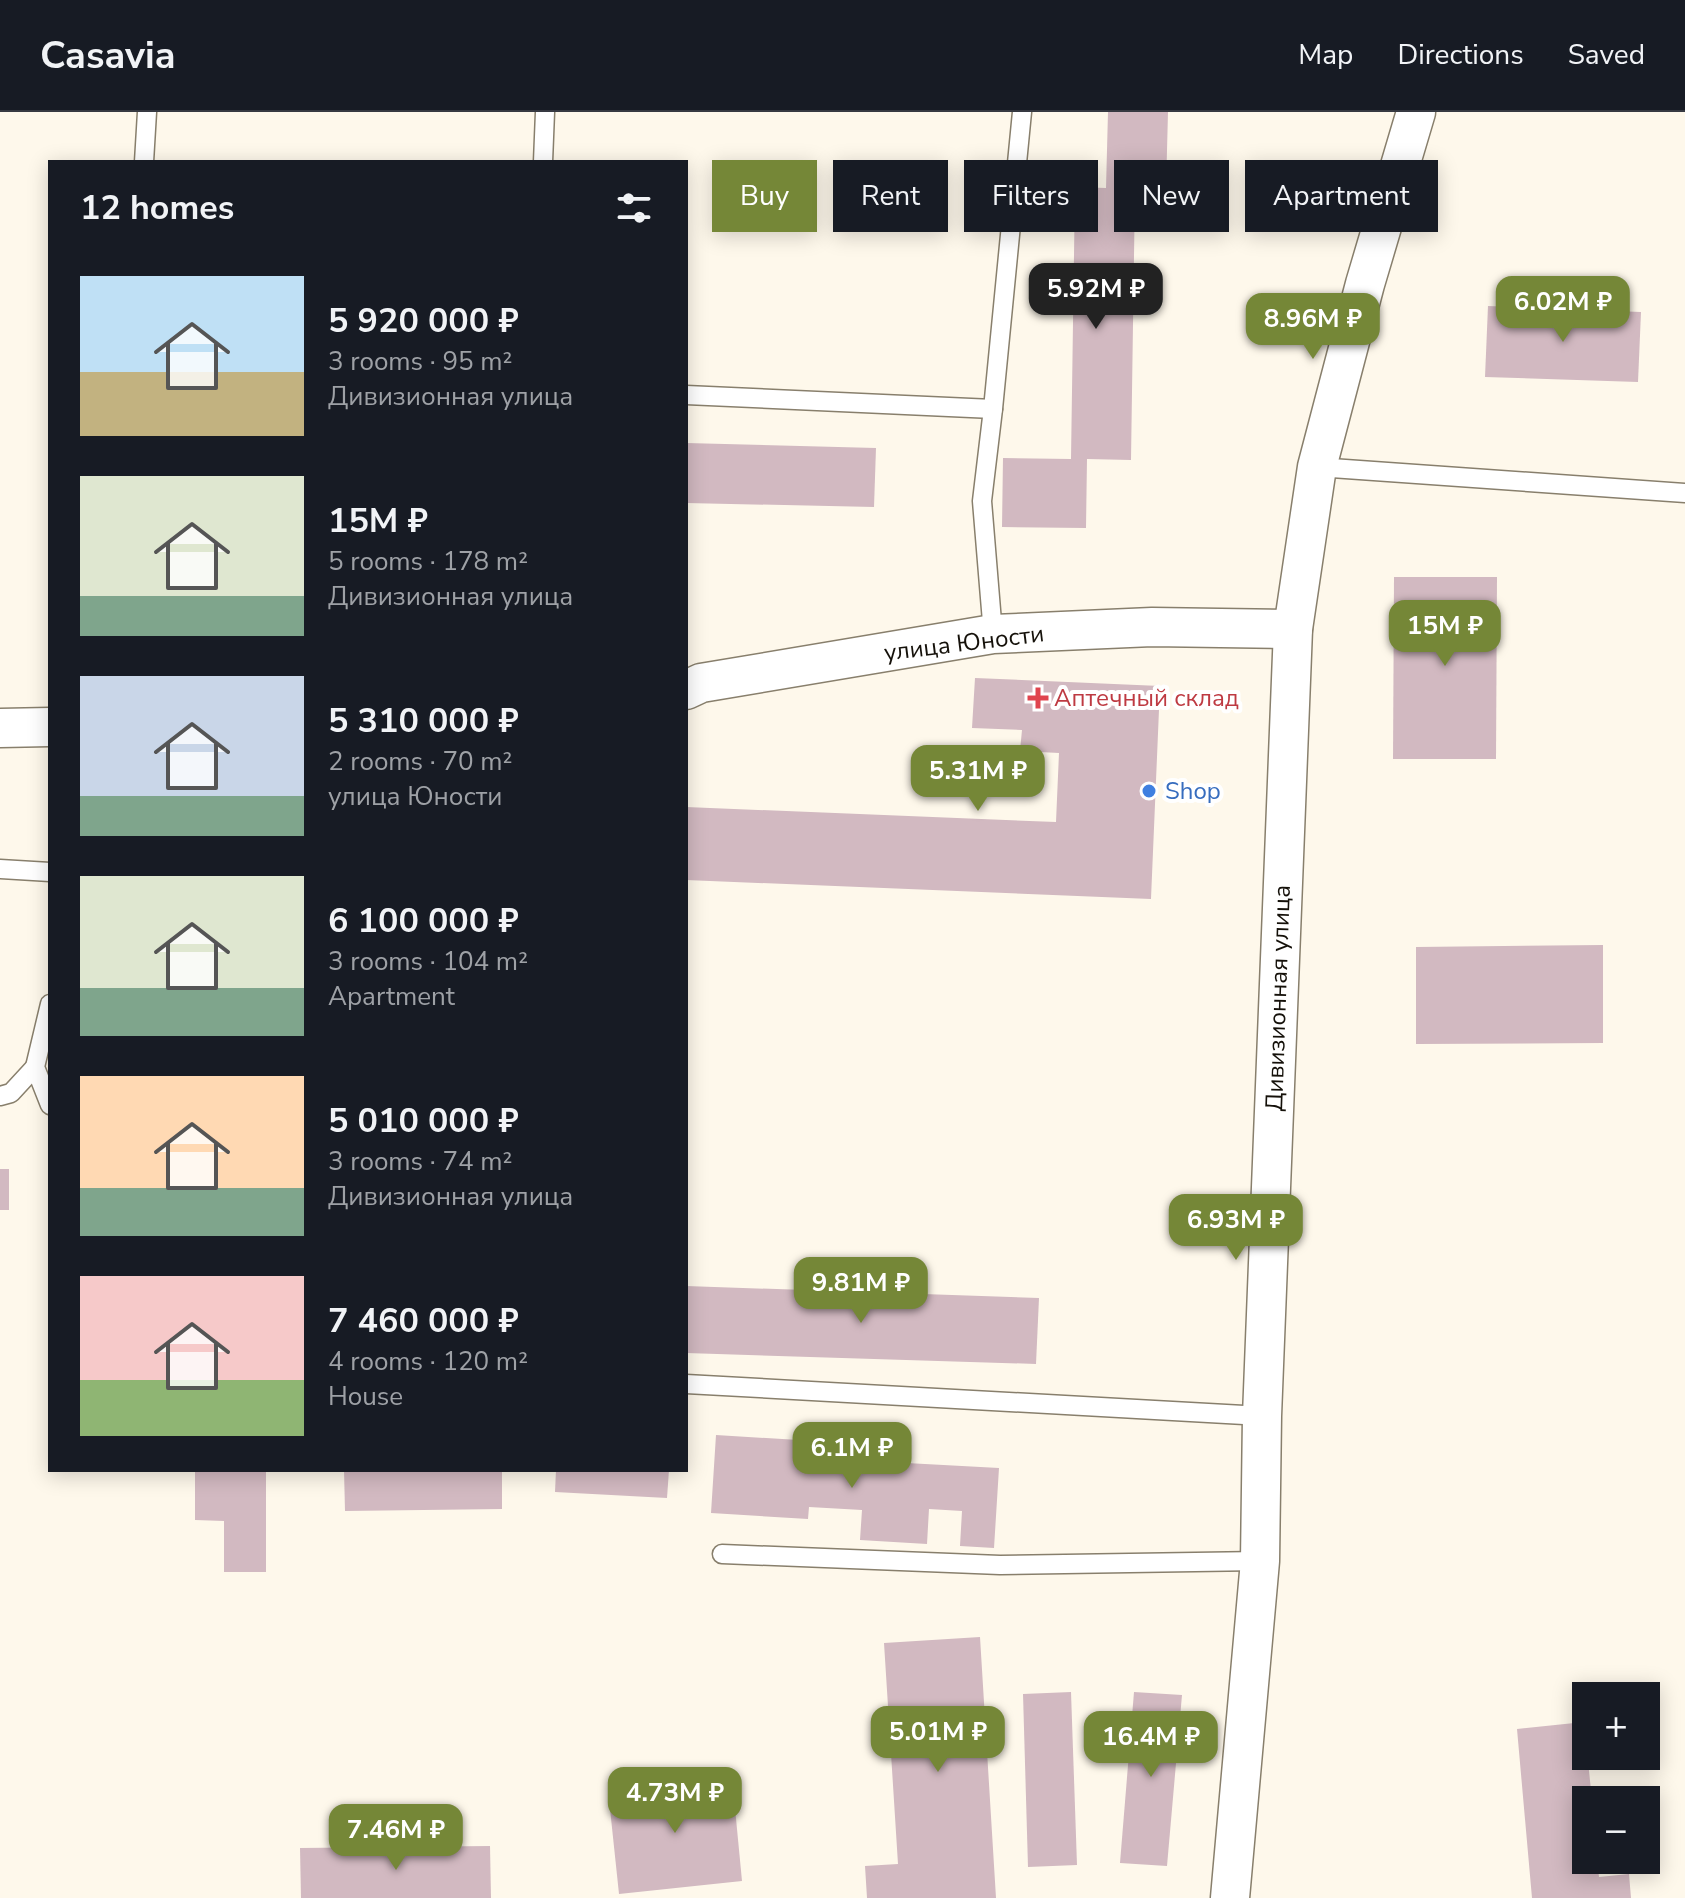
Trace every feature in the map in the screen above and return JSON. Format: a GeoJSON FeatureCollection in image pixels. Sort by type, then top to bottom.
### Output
{"type":"FeatureCollection","features":[{"type":"Feature","properties":{"kind":"street","name":"Дивизионная улица"},"geometry":{"type":"LineString","coordinates":[[1230,1898],[1260,1561],[1262,1416],[1293,629],[1317,467],[1365,284],[1416,112]]}},
{"type":"Feature","properties":{"kind":"street","name":"улица Юности"},"geometry":{"type":"LineString","coordinates":[[688,689],[701,683],[993,634],[1152,627],[1293,629]]}},
{"type":"Feature","properties":{"kind":"street"},"geometry":{"type":"LineString","coordinates":[[0,728],[48,727]]}},
{"type":"Feature","properties":{"kind":"lane"},"geometry":{"type":"LineString","coordinates":[[144,160],[147,112]]}},
{"type":"Feature","properties":{"kind":"lane"},"geometry":{"type":"LineString","coordinates":[[543,160],[545,112]]}},
{"type":"Feature","properties":{"kind":"lane"},"geometry":{"type":"LineString","coordinates":[[993,634],[982,501],[1022,112]]}},
{"type":"Feature","properties":{"kind":"lane"},"geometry":{"type":"LineString","coordinates":[[688,395],[993,409]]}},
{"type":"Feature","properties":{"kind":"lane"},"geometry":{"type":"LineString","coordinates":[[1317,467],[1685,493]]}},
{"type":"Feature","properties":{"kind":"lane"},"geometry":{"type":"LineString","coordinates":[[0,869],[48,872]]}},
{"type":"Feature","properties":{"kind":"lane"},"geometry":{"type":"LineString","coordinates":[[0,1096],[11,1093],[35,1067],[48,1012]]}},
{"type":"Feature","properties":{"kind":"lane"},"geometry":{"type":"LineString","coordinates":[[35,1067],[48,1100]]}},
{"type":"Feature","properties":{"kind":"lane"},"geometry":{"type":"LineString","coordinates":[[688,1384],[1262,1416]]}},
{"type":"Feature","properties":{"kind":"lane"},"geometry":{"type":"LineString","coordinates":[[722,1554],[1000,1565],[1260,1561]]}},
{"type":"Feature","properties":{"kind":"building"},"geometry":{"type":"Polygon","coordinates":[[[1108,112],[1168,112],[1167,160],[1114,160],[1114,232],[1134,232],[1131,460],[1087,459],[1086,528],[1002,527],[1003,458],[1071,459],[1074,232],[1098,232],[1098,188],[1106,188],[1108,112]]]}},
{"type":"Feature","properties":{"kind":"building"},"geometry":{"type":"Polygon","coordinates":[[[1488,306],[1641,312],[1638,382],[1485,377],[1488,306]]]}},
{"type":"Feature","properties":{"kind":"building"},"geometry":{"type":"Polygon","coordinates":[[[688,443],[876,448],[874,507],[688,503],[688,443]]]}},
{"type":"Feature","properties":{"kind":"building"},"geometry":{"type":"Polygon","coordinates":[[[1394,577],[1497,577],[1496,759],[1393,759],[1394,577]]]}},
{"type":"Feature","properties":{"kind":"building"},"geometry":{"type":"Polygon","coordinates":[[[975,678],[1160,686],[1151,899],[688,880],[688,807],[1056,822],[1059,753],[1020,751],[1022,730],[972,728],[975,678]]]}},
{"type":"Feature","properties":{"kind":"building"},"geometry":{"type":"Polygon","coordinates":[[[1603,945],[1603,1043],[1416,1044],[1416,947],[1603,945]]]}},
{"type":"Feature","properties":{"kind":"building"},"geometry":{"type":"Polygon","coordinates":[[[0,1169],[9,1169],[9,1210],[0,1210],[0,1169]]]}},
{"type":"Feature","properties":{"kind":"building"},"geometry":{"type":"Polygon","coordinates":[[[688,1286],[1039,1298],[1036,1364],[688,1353],[688,1286]]]}},
{"type":"Feature","properties":{"kind":"building"},"geometry":{"type":"Polygon","coordinates":[[[716,1435],[815,1441],[814,1458],[999,1468],[994,1548],[960,1546],[962,1511],[929,1509],[927,1544],[860,1540],[862,1510],[809,1507],[808,1519],[711,1513],[716,1435]]]}},
{"type":"Feature","properties":{"kind":"building"},"geometry":{"type":"Polygon","coordinates":[[[195,1472],[266,1472],[266,1572],[224,1572],[224,1521],[195,1520],[195,1472]]]}},
{"type":"Feature","properties":{"kind":"building"},"geometry":{"type":"Polygon","coordinates":[[[344,1472],[502,1472],[502,1509],[345,1511],[344,1472]]]}},
{"type":"Feature","properties":{"kind":"building"},"geometry":{"type":"Polygon","coordinates":[[[556,1472],[669,1472],[667,1498],[555,1492],[556,1472]]]}},
{"type":"Feature","properties":{"kind":"building"},"geometry":{"type":"Polygon","coordinates":[[[980,1637],[996,1898],[867,1898],[865,1866],[898,1864],[884,1643],[980,1637]]]}},
{"type":"Feature","properties":{"kind":"building"},"geometry":{"type":"Polygon","coordinates":[[[1071,1692],[1077,1865],[1028,1867],[1023,1694],[1071,1692]]]}},
{"type":"Feature","properties":{"kind":"building"},"geometry":{"type":"Polygon","coordinates":[[[1134,1692],[1182,1695],[1167,1866],[1120,1863],[1134,1692]]]}},
{"type":"Feature","properties":{"kind":"building"},"geometry":{"type":"Polygon","coordinates":[[[1572,1723],[1572,1770],[1589,1770],[1591,1786],[1572,1786],[1572,1874],[1599,1874],[1599,1877],[1629,1874],[1631,1898],[1532,1898],[1517,1729],[1572,1723]]]}},
{"type":"Feature","properties":{"kind":"building"},"geometry":{"type":"Polygon","coordinates":[[[732,1777],[742,1881],[619,1894],[608,1790],[732,1777]]]}},
{"type":"Feature","properties":{"kind":"building"},"geometry":{"type":"Polygon","coordinates":[[[490,1846],[491,1898],[301,1898],[300,1848],[490,1846]]]}},
{"type":"Feature","properties":{"kind":"place","name":"Аптечный склад"},"geometry":{"type":"Point","coordinates":[1038,698]}},
{"type":"Feature","properties":{"kind":"place","name":"Shop"},"geometry":{"type":"Point","coordinates":[1149,791]}}]}
